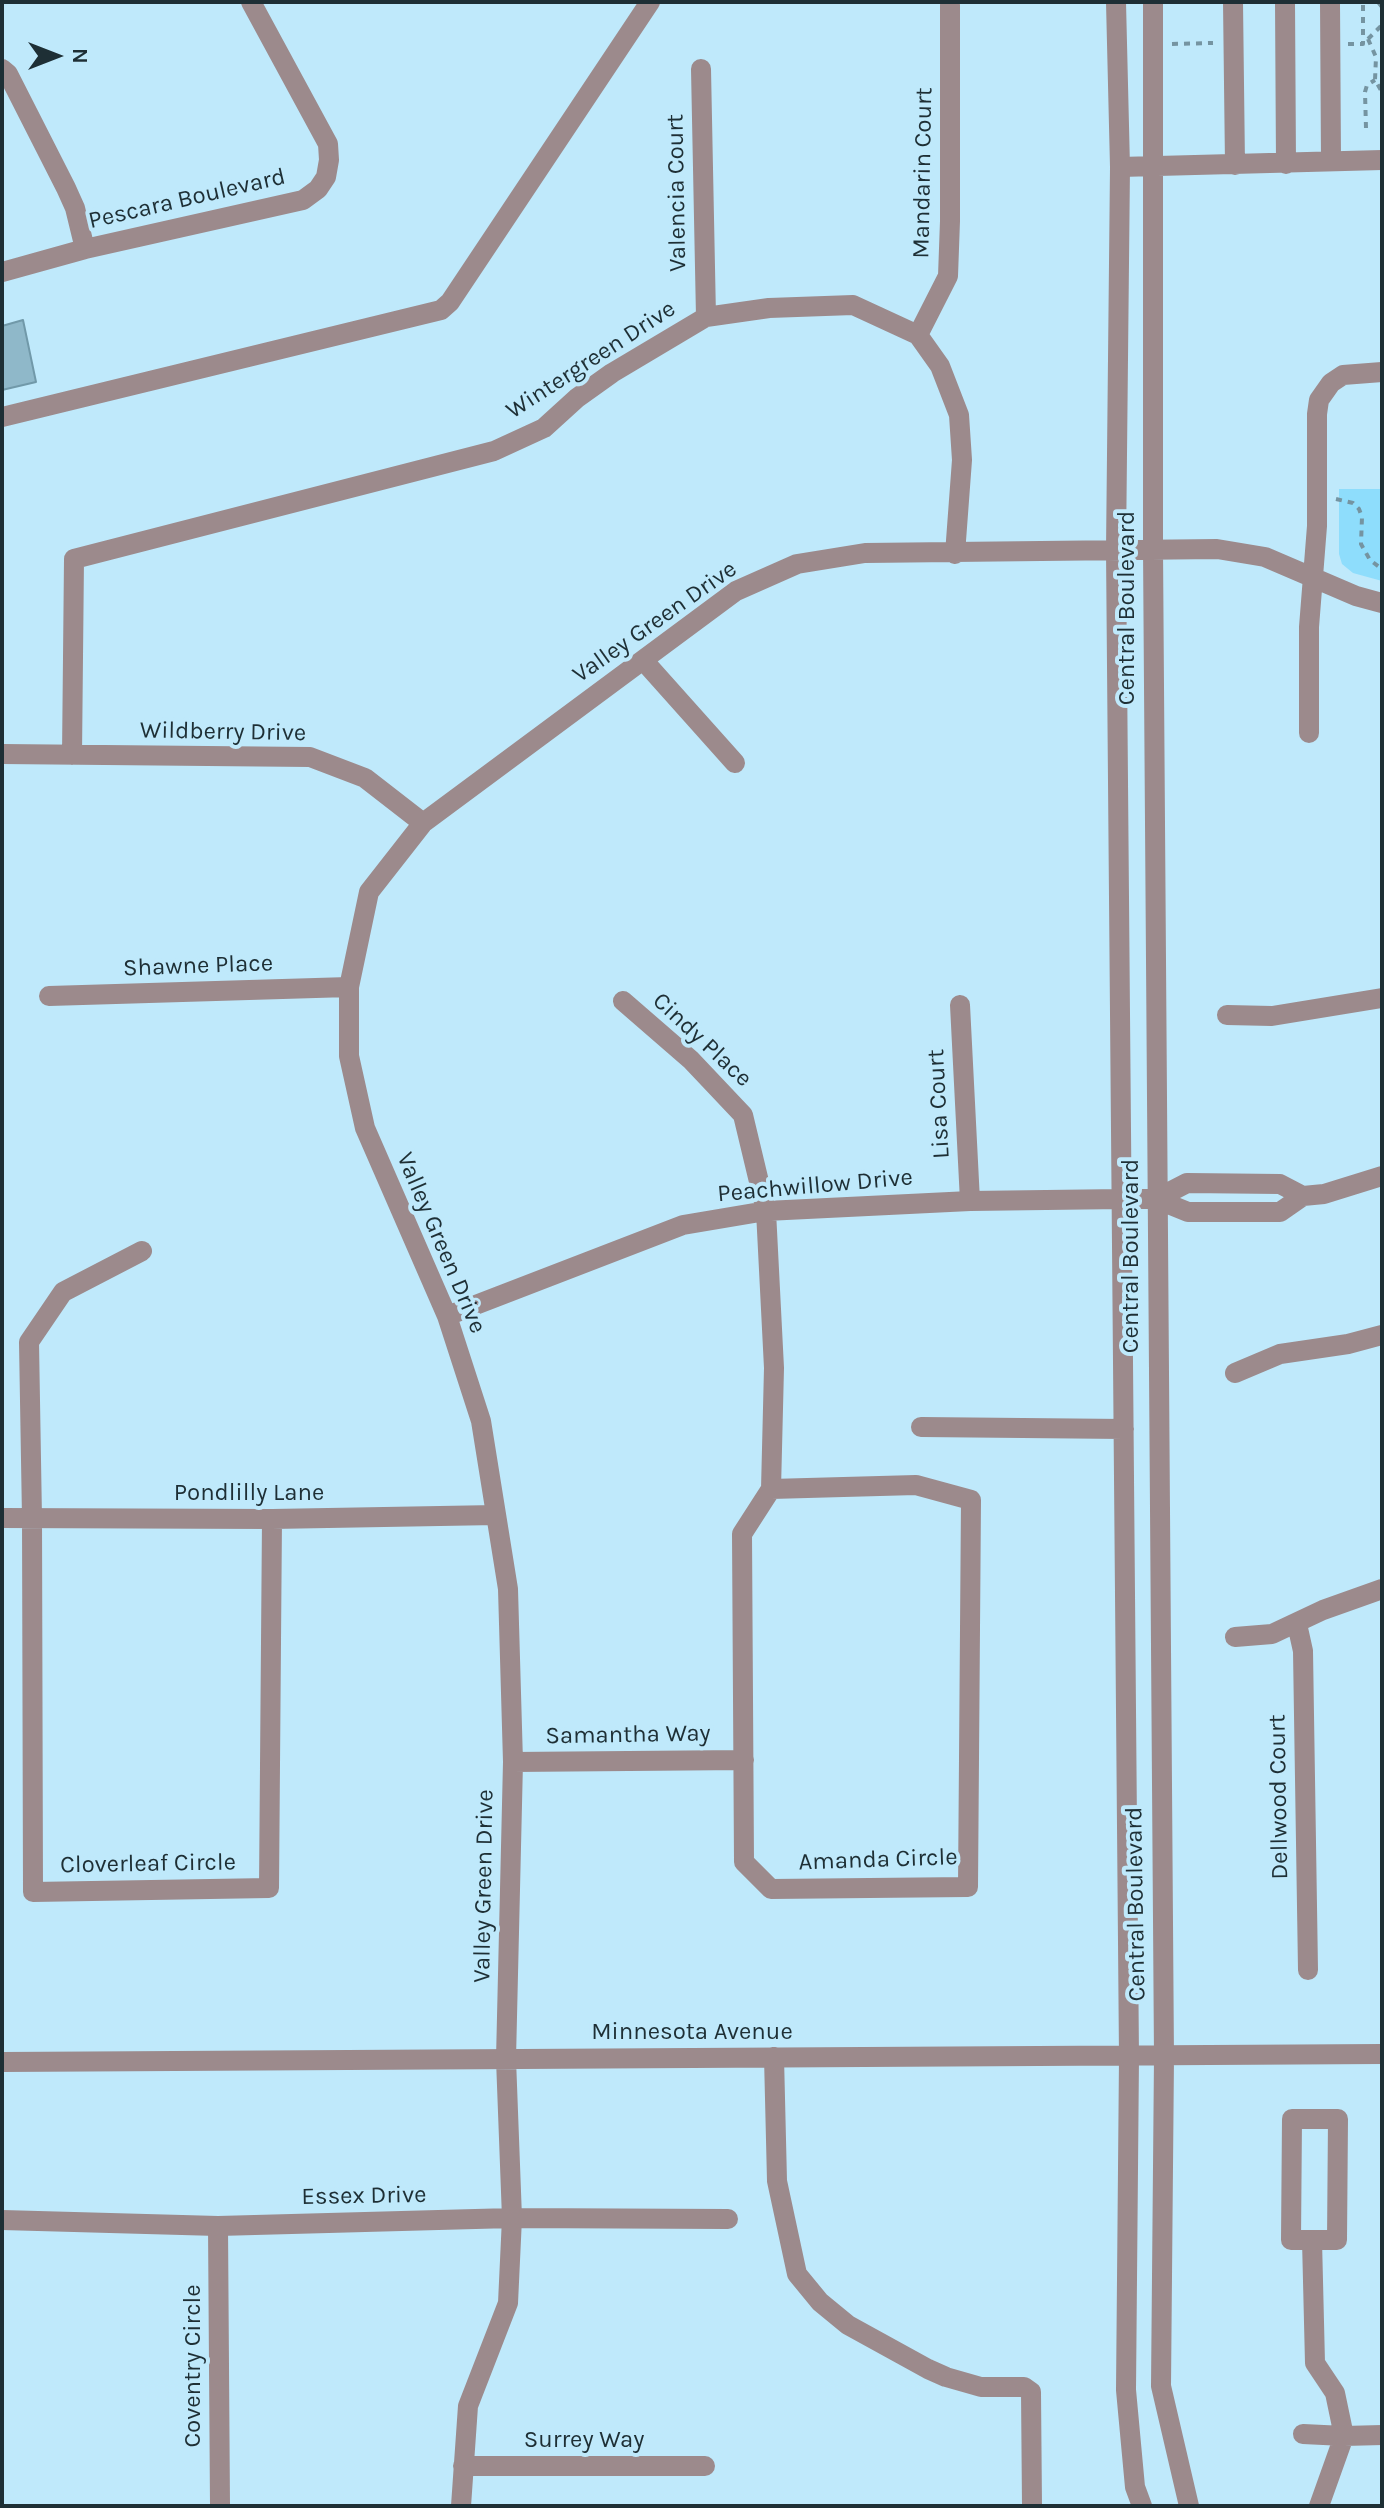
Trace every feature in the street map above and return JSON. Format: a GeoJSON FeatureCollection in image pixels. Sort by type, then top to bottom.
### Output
{"type":"FeatureCollection","features":[{"type":"Feature","properties":{"kind":"street","name":"Pescara Boulevard"},"geometry":{"type":"LineString","coordinates":[[2,272],[85,249],[303,200],[318,189],[326,177],[328,144],[251,2]]}},
{"type":"Feature","properties":{"kind":"street"},"geometry":{"type":"LineString","coordinates":[[2,417],[441,310],[450,302],[650,2]]}},
{"type":"Feature","properties":{"kind":"street","name":"Central Boulevard"},"geometry":{"type":"LineString","coordinates":[[1116,2],[1120,167],[1116,550],[1129,2057],[1126,2390],[1138,2501]]}},
{"type":"Feature","properties":{"kind":"street","name":"Central Boulevard"},"geometry":{"type":"LineString","coordinates":[[1153,2],[1156,1199],[1164,2057],[1161,2386],[1189,2506]]}},
{"type":"Feature","properties":{"kind":"street"},"geometry":{"type":"LineString","coordinates":[[1233,2],[1235,165]]}},
{"type":"Feature","properties":{"kind":"street"},"geometry":{"type":"LineString","coordinates":[[1285,2],[1286,164]]}},
{"type":"Feature","properties":{"kind":"street"},"geometry":{"type":"LineString","coordinates":[[1330,2],[1331,161]]}},
{"type":"Feature","properties":{"kind":"street","name":"Mandarin Court"},"geometry":{"type":"LineString","coordinates":[[918,335],[948,276],[950,5]]}},
{"type":"Feature","properties":{"kind":"street"},"geometry":{"type":"LineString","coordinates":[[2,69],[8,74],[66,188],[75,208],[85,249]]}},
{"type":"Feature","properties":{"kind":"street","name":"Valencia Court"},"geometry":{"type":"LineString","coordinates":[[701,69],[706,317]]}},
{"type":"Feature","properties":{"kind":"street"},"geometry":{"type":"LineString","coordinates":[[1120,167],[1382,160]]}},
{"type":"Feature","properties":{"kind":"street","name":"Wintergreen Drive"},"geometry":{"type":"LineString","coordinates":[[72,755],[74,559],[494,451],[544,428],[577,398],[612,373],[706,317],[769,308],[853,305],[918,335]]}},
{"type":"Feature","properties":{"kind":"street"},"geometry":{"type":"LineString","coordinates":[[918,335],[940,366],[959,415],[962,460],[955,554]]}},
{"type":"Feature","properties":{"kind":"street"},"geometry":{"type":"LineString","coordinates":[[1309,733],[1309,627],[1317,526],[1319,400],[1331,383],[1343,375],[1382,372]]}},
{"type":"Feature","properties":{"kind":"street","name":"Valley Green Drive"},"geometry":{"type":"LineString","coordinates":[[461,2506],[468,2406],[508,2303],[512,2218],[506,2059],[513,1762],[508,1589],[481,1421],[447,1316],[365,1128],[349,1056],[349,987],[369,892],[423,823],[736,591],[797,564],[865,553],[1217,549],[1265,557],[1356,596],[1382,603]]}},
{"type":"Feature","properties":{"kind":"street"},"geometry":{"type":"LineString","coordinates":[[643,660],[735,763]]}},
{"type":"Feature","properties":{"kind":"street","name":"Wildberry Drive"},"geometry":{"type":"LineString","coordinates":[[2,754],[310,757],[365,778],[423,823]]}},
{"type":"Feature","properties":{"kind":"street","name":"Shawne Place"},"geometry":{"type":"LineString","coordinates":[[49,996],[349,987]]}},
{"type":"Feature","properties":{"kind":"street"},"geometry":{"type":"LineString","coordinates":[[1227,1015],[1272,1016],[1382,998]]}},
{"type":"Feature","properties":{"kind":"street","name":"Cindy Place"},"geometry":{"type":"LineString","coordinates":[[623,1001],[691,1060],[743,1115],[766,1211]]}},
{"type":"Feature","properties":{"kind":"street","name":"Lisa Court"},"geometry":{"type":"LineString","coordinates":[[960,1005],[970,1201]]}},
{"type":"Feature","properties":{"kind":"street","name":"Peachwillow Drive"},"geometry":{"type":"LineString","coordinates":[[447,1316],[683,1225],[766,1211],[970,1201],[1156,1199],[1188,1212],[1280,1212],[1303,1196],[1324,1194],[1382,1176]]}},
{"type":"Feature","properties":{"kind":"street","name":"Peachwillow Drive"},"geometry":{"type":"LineString","coordinates":[[1156,1199],[1187,1183],[1280,1184],[1303,1196]]}},
{"type":"Feature","properties":{"kind":"street"},"geometry":{"type":"LineString","coordinates":[[766,1211],[774,1368],[771,1489]]}},
{"type":"Feature","properties":{"kind":"street"},"geometry":{"type":"LineString","coordinates":[[32,1518],[29,1342],[63,1292],[142,1251]]}},
{"type":"Feature","properties":{"kind":"street"},"geometry":{"type":"LineString","coordinates":[[1235,1373],[1280,1354],[1348,1344],[1382,1335]]}},
{"type":"Feature","properties":{"kind":"street"},"geometry":{"type":"LineString","coordinates":[[921,1427],[1124,1429]]}},
{"type":"Feature","properties":{"kind":"street","name":"Amanda Circle"},"geometry":{"type":"LineString","coordinates":[[916,1485],[971,1500],[968,1887],[771,1889],[744,1862],[742,1534],[771,1489],[916,1485]]}},
{"type":"Feature","properties":{"kind":"street","name":"Pondlilly Lane"},"geometry":{"type":"LineString","coordinates":[[2,1518],[272,1519],[496,1515]]}},
{"type":"Feature","properties":{"kind":"street","name":"Cloverleaf Circle"},"geometry":{"type":"LineString","coordinates":[[32,1518],[33,1892],[269,1888],[272,1519]]}},
{"type":"Feature","properties":{"kind":"street"},"geometry":{"type":"LineString","coordinates":[[1235,1637],[1272,1634],[1323,1610],[1382,1589]]}},
{"type":"Feature","properties":{"kind":"street","name":"Dellwood Court"},"geometry":{"type":"LineString","coordinates":[[1297,1624],[1303,1651],[1308,1970]]}},
{"type":"Feature","properties":{"kind":"street","name":"Samantha Way"},"geometry":{"type":"LineString","coordinates":[[513,1762],[744,1760]]}},
{"type":"Feature","properties":{"kind":"street","name":"Minnesota Avenue"},"geometry":{"type":"LineString","coordinates":[[2,2062],[1382,2054]]}},
{"type":"Feature","properties":{"kind":"street"},"geometry":{"type":"LineString","coordinates":[[774,2057],[777,2181],[797,2274],[820,2302],[848,2325],[901,2355],[946,2377],[970,2384],[1024,2387],[1031,2392],[1032,2506]]}},
{"type":"Feature","properties":{"kind":"street"},"geometry":{"type":"LineString","coordinates":[[1292,2119],[1338,2119],[1337,2240],[1312,2240],[1291,2240],[1292,2119]]}},
{"type":"Feature","properties":{"kind":"street","name":"Essex Drive"},"geometry":{"type":"LineString","coordinates":[[2,2220],[218,2226],[512,2218],[728,2219]]}},
{"type":"Feature","properties":{"kind":"street","name":"Coventry Circle"},"geometry":{"type":"LineString","coordinates":[[218,2226],[220,2506]]}},
{"type":"Feature","properties":{"kind":"street"},"geometry":{"type":"LineString","coordinates":[[1312,2240],[1315,2363],[1335,2393],[1344,2436],[1319,2506]]}},
{"type":"Feature","properties":{"kind":"street"},"geometry":{"type":"LineString","coordinates":[[1303,2434],[1382,2435]]}},
{"type":"Feature","properties":{"kind":"street","name":"Surrey Way"},"geometry":{"type":"LineString","coordinates":[[463,2466],[705,2466]]}},
{"type":"Feature","properties":{"kind":"path"},"geometry":{"type":"LineString","coordinates":[[1363,2],[1365,41],[1376,57],[1375,80],[1382,92]]}},
{"type":"Feature","properties":{"kind":"path"},"geometry":{"type":"LineString","coordinates":[[1378,2],[1382,7]]}},
{"type":"Feature","properties":{"kind":"path"},"geometry":{"type":"LineString","coordinates":[[1353,22],[1363,22]]}},
{"type":"Feature","properties":{"kind":"path"},"geometry":{"type":"LineString","coordinates":[[1342,44],[1365,41],[1382,25]]}},
{"type":"Feature","properties":{"kind":"path"},"geometry":{"type":"LineString","coordinates":[[1172,44],[1221,43]]}},
{"type":"Feature","properties":{"kind":"path"},"geometry":{"type":"LineString","coordinates":[[1366,128],[1365,92],[1367,85],[1375,80]]}},
{"type":"Feature","properties":{"kind":"path"},"geometry":{"type":"LineString","coordinates":[[1336,499],[1353,503],[1359,509],[1362,517],[1361,544],[1370,560],[1382,569]]}},
{"type":"Feature","properties":{"kind":"shaded area"},"geometry":{"type":"Polygon","coordinates":[[[1339,489],[1382,489],[1382,581],[1353,573],[1342,564],[1339,554],[1339,489]]]}},
{"type":"Feature","properties":{"kind":"building"},"geometry":{"type":"Polygon","coordinates":[[[23,320],[36,382],[2,390],[2,326],[23,320]]]}}]}
